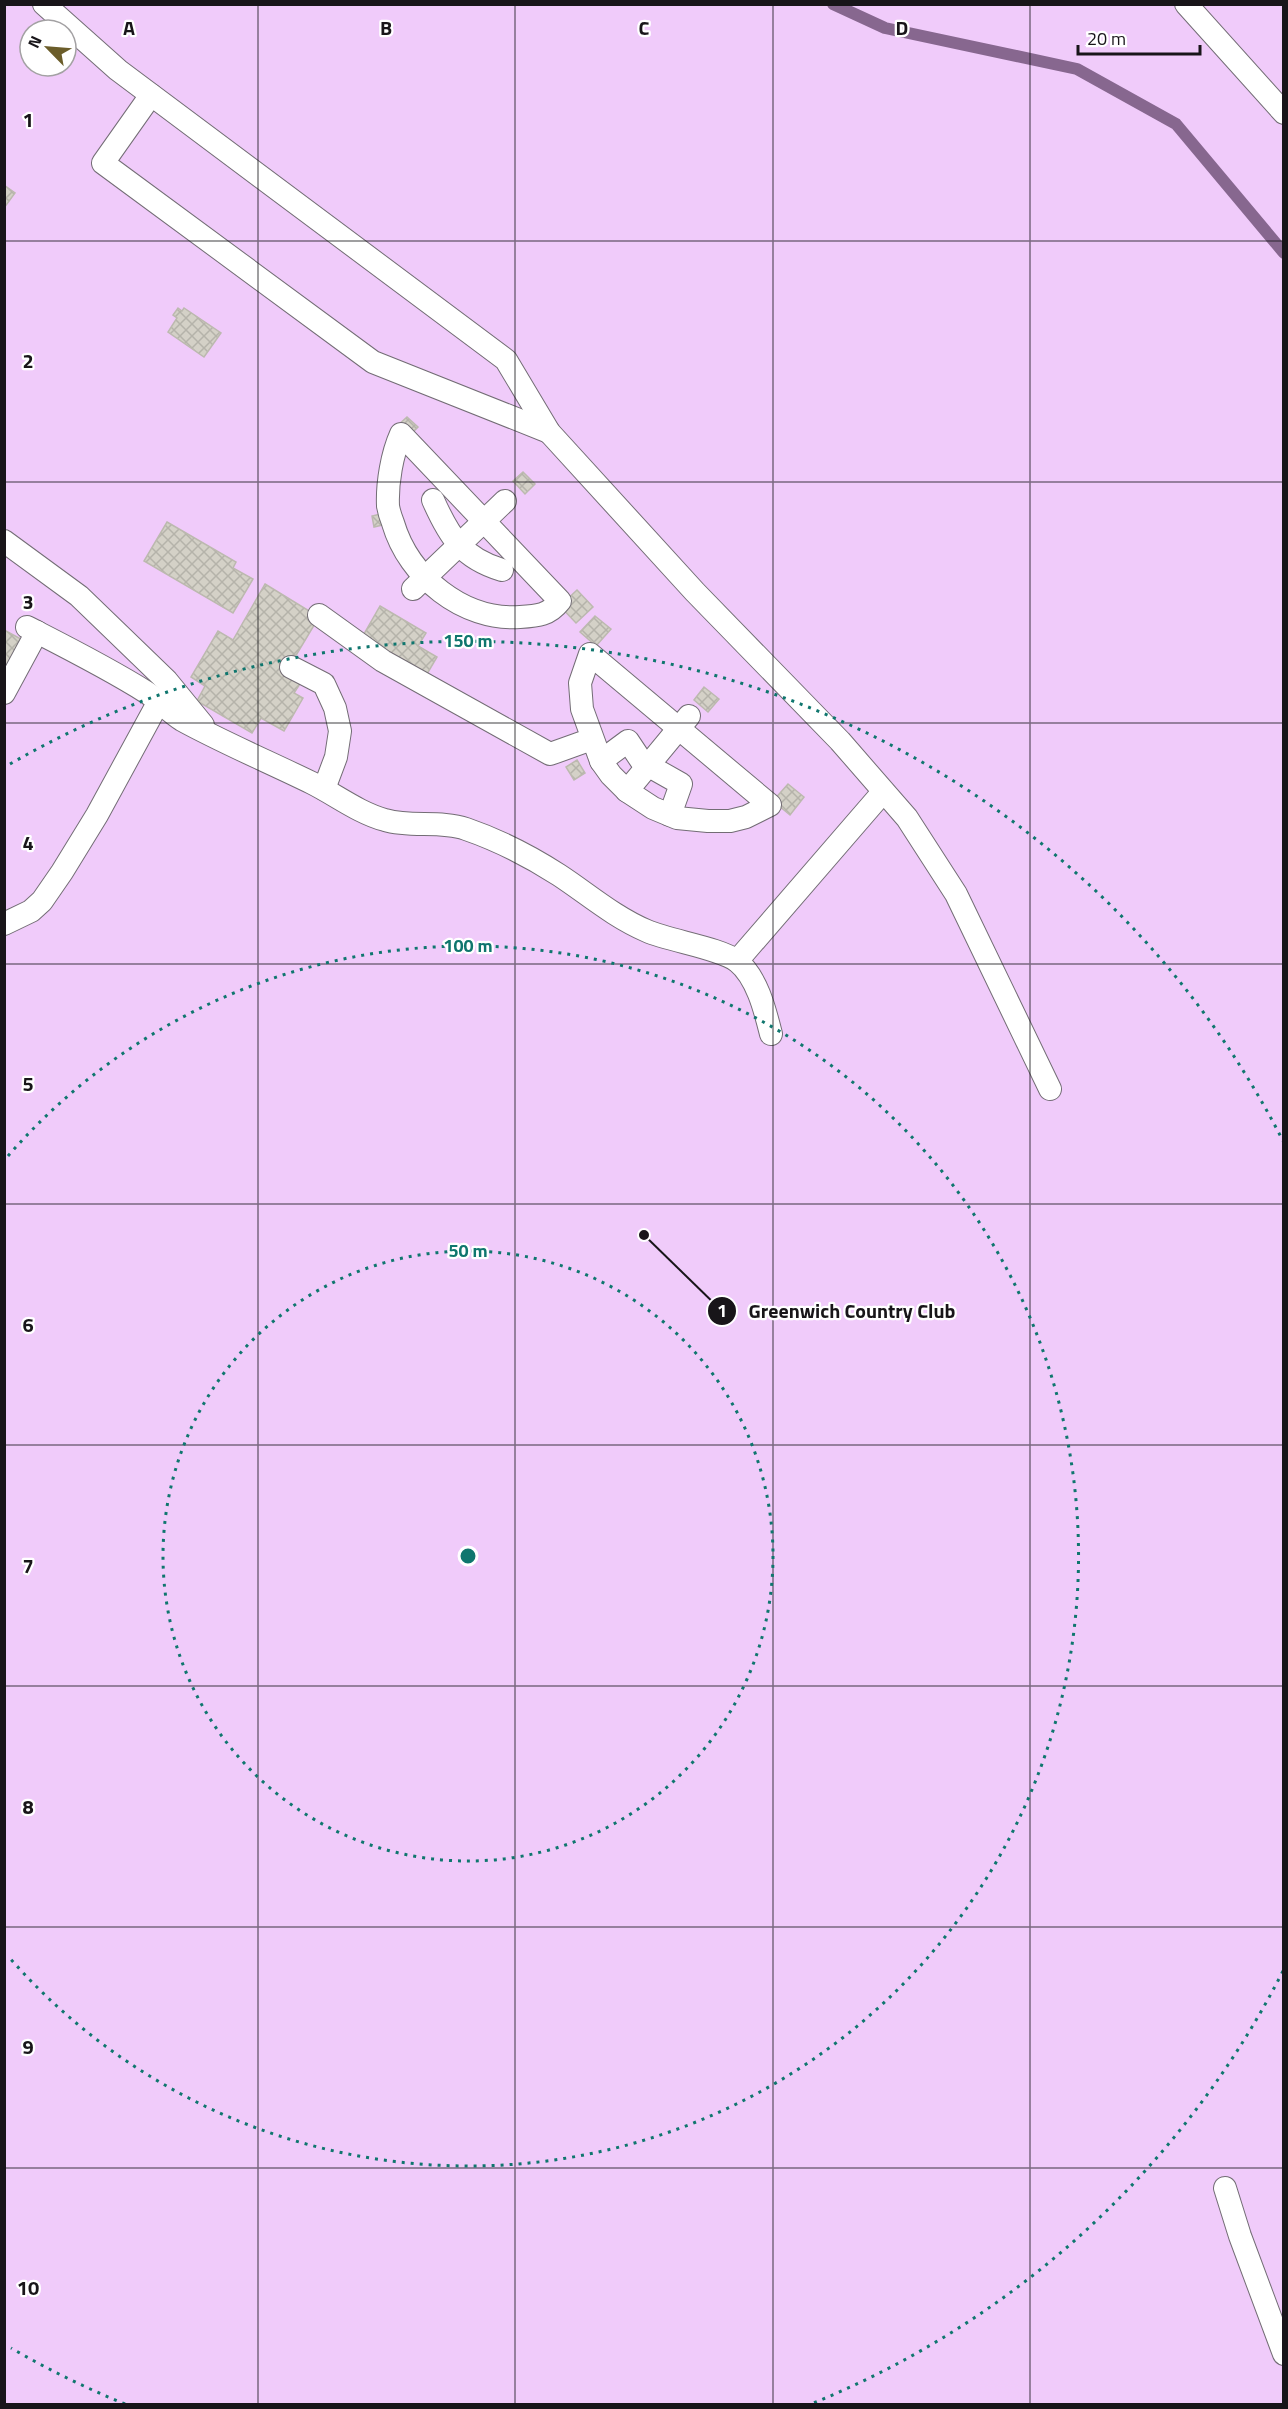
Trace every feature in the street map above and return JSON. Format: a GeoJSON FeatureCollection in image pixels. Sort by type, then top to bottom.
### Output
{"type":"FeatureCollection","features":[{"type":"Feature","properties":{"kind":"lane"},"geometry":{"type":"LineString","coordinates":[[44,4],[118,70],[506,360],[549,432],[695,592],[840,741],[908,818],[956,894],[1050,1089]]}},
{"type":"Feature","properties":{"kind":"lane"},"geometry":{"type":"LineString","coordinates":[[1186,4],[1284,113]]}},
{"type":"Feature","properties":{"kind":"lane"},"geometry":{"type":"LineString","coordinates":[[151,95],[103,163],[373,362],[549,432]]}},
{"type":"Feature","properties":{"kind":"lane"},"geometry":{"type":"LineString","coordinates":[[401,434],[486,520],[560,601],[553,611],[522,618],[488,615],[467,609],[438,590],[419,583],[394,533],[388,507],[389,480],[401,434]]}},
{"type":"Feature","properties":{"kind":"lane"},"geometry":{"type":"LineString","coordinates":[[433,500],[446,529],[459,545],[491,567],[502,570]]}},
{"type":"Feature","properties":{"kind":"lane"},"geometry":{"type":"LineString","coordinates":[[419,583],[505,501]]}},
{"type":"Feature","properties":{"kind":"lane"},"geometry":{"type":"LineString","coordinates":[[4,541],[79,596],[94,610],[167,681],[201,721],[206,731]]}},
{"type":"Feature","properties":{"kind":"lane"},"geometry":{"type":"LineString","coordinates":[[319,615],[383,662],[550,754],[592,739]]}},
{"type":"Feature","properties":{"kind":"lane"},"geometry":{"type":"LineString","coordinates":[[4,693],[32,629],[121,676],[182,720],[385,820],[466,829],[534,861],[622,920],[675,942],[726,955],[737,961],[753,983],[771,1034]]}},
{"type":"Feature","properties":{"kind":"lane"},"geometry":{"type":"LineString","coordinates":[[590,654],[684,722],[770,805],[746,817],[730,821],[687,819],[670,815],[627,791],[606,768],[592,739],[582,709],[580,683],[590,654]]}},
{"type":"Feature","properties":{"kind":"lane"},"geometry":{"type":"LineString","coordinates":[[291,667],[324,684],[336,708],[340,731],[336,757],[324,789]]}},
{"type":"Feature","properties":{"kind":"lane"},"geometry":{"type":"LineString","coordinates":[[4,924],[31,910],[42,901],[97,815],[159,703]]}},
{"type":"Feature","properties":{"kind":"lane"},"geometry":{"type":"LineString","coordinates":[[627,791],[684,722]]}},
{"type":"Feature","properties":{"kind":"lane"},"geometry":{"type":"LineString","coordinates":[[606,768],[649,765],[681,783],[670,815]]}},
{"type":"Feature","properties":{"kind":"lane"},"geometry":{"type":"LineString","coordinates":[[647,804],[649,765]]}},
{"type":"Feature","properties":{"kind":"lane"},"geometry":{"type":"LineString","coordinates":[[737,961],[883,792]]}},
{"type":"Feature","properties":{"kind":"lane"},"geometry":{"type":"LineString","coordinates":[[1225,2188],[1240,2236],[1284,2354]]}},
{"type":"Feature","properties":{"kind":"shaded area"},"geometry":{"type":"Polygon","coordinates":[[[5,5],[1283,5],[1283,2404],[5,2404],[5,5]]]}},
{"type":"Feature","properties":{"kind":"building"},"geometry":{"type":"Polygon","coordinates":[[[4,185],[15,193],[4,208],[4,185]]]}},
{"type":"Feature","properties":{"kind":"building"},"geometry":{"type":"Polygon","coordinates":[[[178,308],[182,311],[184,308],[221,333],[204,357],[168,332],[177,318],[173,315],[178,308]]]}},
{"type":"Feature","properties":{"kind":"building"},"geometry":{"type":"Polygon","coordinates":[[[407,417],[418,427],[407,438],[396,427],[407,417]]]}},
{"type":"Feature","properties":{"kind":"building"},"geometry":{"type":"Polygon","coordinates":[[[523,472],[535,484],[525,494],[513,481],[523,472]]]}},
{"type":"Feature","properties":{"kind":"building"},"geometry":{"type":"Polygon","coordinates":[[[385,513],[387,524],[374,527],[372,516],[385,513]]]}},
{"type":"Feature","properties":{"kind":"building"},"geometry":{"type":"Polygon","coordinates":[[[167,522],[236,562],[233,568],[253,579],[233,613],[144,561],[167,522]]]}},
{"type":"Feature","properties":{"kind":"building"},"geometry":{"type":"Polygon","coordinates":[[[265,584],[319,617],[289,667],[305,676],[294,693],[303,698],[284,731],[261,718],[252,733],[197,701],[205,686],[191,677],[218,631],[233,640],[265,584]]]}},
{"type":"Feature","properties":{"kind":"building"},"geometry":{"type":"Polygon","coordinates":[[[577,590],[593,607],[576,623],[560,606],[577,590]]]}},
{"type":"Feature","properties":{"kind":"building"},"geometry":{"type":"Polygon","coordinates":[[[380,606],[426,633],[418,646],[437,657],[427,674],[360,641],[380,606]]]}},
{"type":"Feature","properties":{"kind":"building"},"geometry":{"type":"Polygon","coordinates":[[[595,616],[611,629],[596,646],[580,632],[595,616]]]}},
{"type":"Feature","properties":{"kind":"building"},"geometry":{"type":"Polygon","coordinates":[[[4,630],[21,639],[4,671],[4,630]]]}},
{"type":"Feature","properties":{"kind":"building"},"geometry":{"type":"Polygon","coordinates":[[[704,687],[719,699],[708,712],[694,700],[704,687]]]}},
{"type":"Feature","properties":{"kind":"building"},"geometry":{"type":"Polygon","coordinates":[[[577,760],[585,773],[574,780],[566,767],[577,760]]]}},
{"type":"Feature","properties":{"kind":"building"},"geometry":{"type":"Polygon","coordinates":[[[788,784],[804,797],[790,815],[773,801],[788,784]]]}},
{"type":"Feature","properties":{"kind":"waterway"},"geometry":{"type":"LineString","coordinates":[[833,4],[885,28],[1077,69],[1176,124],[1284,253]]}},
{"type":"Feature","properties":{"kind":"place","name":"Greenwich Country Club"},"geometry":{"type":"Point","coordinates":[644,1235]}}]}
